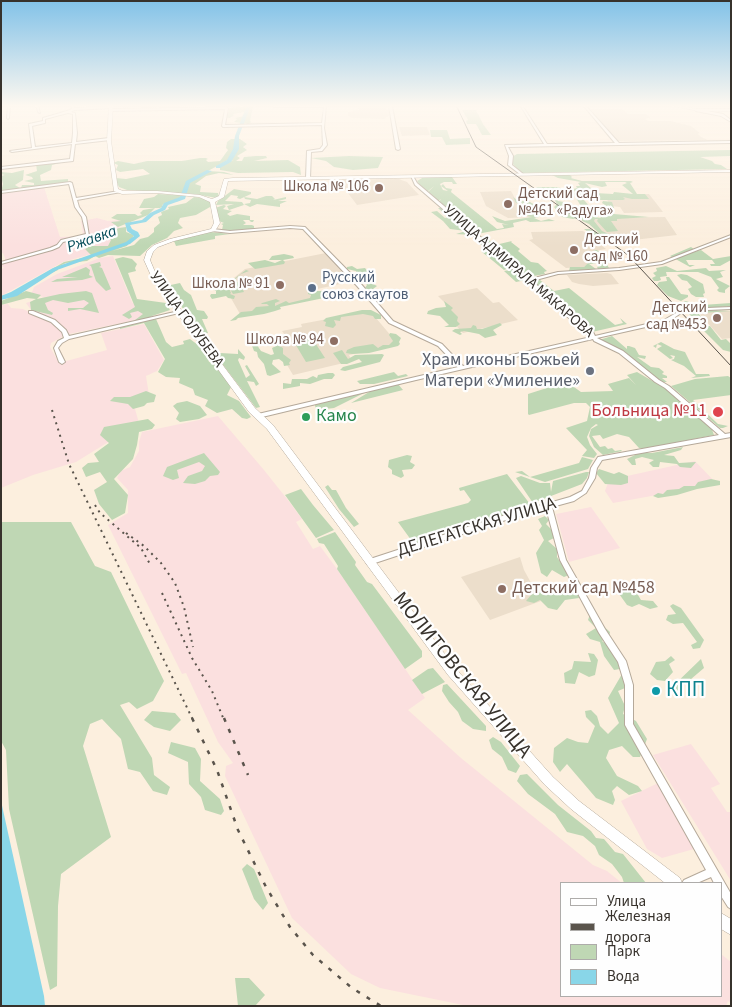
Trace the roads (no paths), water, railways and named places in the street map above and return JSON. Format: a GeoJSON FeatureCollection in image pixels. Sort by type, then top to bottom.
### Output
{"type":"FeatureCollection","features":[{"type":"Feature","properties":{"kind":"street"},"geometry":{"type":"LineString","coordinates":[[1,168],[18,168],[72,160],[73,152]]}},
{"type":"Feature","properties":{"kind":"street"},"geometry":{"type":"LineString","coordinates":[[110,152],[114,187],[119,192]]}},
{"type":"Feature","properties":{"kind":"street"},"geometry":{"type":"LineString","coordinates":[[308,178],[309,152]]}},
{"type":"Feature","properties":{"kind":"street"},"geometry":{"type":"LineString","coordinates":[[509,152],[511,156],[510,165],[521,174]]}},
{"type":"Feature","properties":{"kind":"street"},"geometry":{"type":"LineString","coordinates":[[76,199],[119,192],[200,196],[212,201],[221,197],[225,181],[228,180],[731,171]]}},
{"type":"Feature","properties":{"kind":"street","name":"УЛИЦА АДМИРАЛА МАКАРОВА"},"geometry":{"type":"LineString","coordinates":[[412,177],[414,182],[591,333],[593,338],[622,352],[667,387],[723,436]]}},
{"type":"Feature","properties":{"kind":"street"},"geometry":{"type":"LineString","coordinates":[[19,182],[21,189]]}},
{"type":"Feature","properties":{"kind":"street"},"geometry":{"type":"LineString","coordinates":[[1,192],[70,183],[77,207],[84,217],[88,235],[62,241],[58,246],[51,249],[3,262]]}},
{"type":"Feature","properties":{"kind":"street"},"geometry":{"type":"LineString","coordinates":[[212,201],[217,223],[213,230]]}},
{"type":"Feature","properties":{"kind":"street"},"geometry":{"type":"LineString","coordinates":[[213,230],[230,232],[290,227],[304,228],[359,285],[391,322],[440,345],[461,367]]}},
{"type":"Feature","properties":{"kind":"street","name":"УЛИЦА ГОЛУБЕВА"},"geometry":{"type":"LineString","coordinates":[[213,230],[156,246],[147,256],[149,268],[179,312],[258,416]]}},
{"type":"Feature","properties":{"kind":"street"},"geometry":{"type":"LineString","coordinates":[[528,280],[558,273],[619,269],[662,263],[731,236]]}},
{"type":"Feature","properties":{"kind":"street"},"geometry":{"type":"LineString","coordinates":[[258,416],[461,367],[666,321],[683,310],[731,308]]}},
{"type":"Feature","properties":{"kind":"street"},"geometry":{"type":"LineString","coordinates":[[31,312],[54,321],[64,331],[67,338]]}},
{"type":"Feature","properties":{"kind":"street"},"geometry":{"type":"LineString","coordinates":[[62,362],[56,348],[60,342],[67,338],[179,312]]}},
{"type":"Feature","properties":{"kind":"street","name":"МОЛИТОВСКАЯ УЛИЦА"},"geometry":{"type":"LineString","coordinates":[[258,416],[270,427],[452,672],[549,781],[575,805],[674,882]]}},
{"type":"Feature","properties":{"kind":"street"},"geometry":{"type":"LineString","coordinates":[[723,436],[731,435]]}},
{"type":"Feature","properties":{"kind":"street","name":"ДЕЛЕГАТСКАЯ УЛИЦА"},"geometry":{"type":"LineString","coordinates":[[369,562],[494,521],[572,499],[584,492],[600,458],[723,436]]}},
{"type":"Feature","properties":{"kind":"street"},"geometry":{"type":"LineString","coordinates":[[549,506],[563,560],[602,631],[622,661],[629,685],[630,725],[717,882]]}},
{"type":"Feature","properties":{"kind":"street"},"geometry":{"type":"LineString","coordinates":[[689,882],[712,872]]}},
{"type":"Feature","properties":{"kind":"street"},"geometry":{"type":"LineString","coordinates":[[722,889],[731,904]]}},
{"type":"Feature","properties":{"kind":"water"},"geometry":{"type":"Polygon","coordinates":[[[1,801],[44,996],[45,1006],[1,1006],[1,801]]]}},
{"type":"Feature","properties":{"kind":"waterway"},"geometry":{"type":"LineString","coordinates":[[218,167],[229,161],[234,152]]}},
{"type":"Feature","properties":{"kind":"waterway","name":"Ржавка"},"geometry":{"type":"LineString","coordinates":[[1,298],[14,294],[55,269],[128,243],[137,236],[136,233],[129,230],[127,224],[144,221],[152,214],[163,209],[166,204],[183,198],[188,182],[209,171]]}},
{"type":"Feature","properties":{"kind":"tram line"},"geometry":{"type":"LineString","coordinates":[[483,152],[628,255],[731,366]]}},
{"type":"Feature","properties":{"kind":"railway"},"geometry":{"type":"LineString","coordinates":[[52,410],[69,464],[193,720]]}},
{"type":"Feature","properties":{"kind":"railway"},"geometry":{"type":"LineString","coordinates":[[95,505],[100,513],[141,548],[151,566]]}},
{"type":"Feature","properties":{"kind":"railway"},"geometry":{"type":"LineString","coordinates":[[126,533],[144,546],[161,563],[175,583],[184,607],[193,647]]}},
{"type":"Feature","properties":{"kind":"railway"},"geometry":{"type":"LineString","coordinates":[[162,593],[192,658],[212,691],[224,720]]}},
{"type":"Feature","properties":{"kind":"railway"},"geometry":{"type":"LineString","coordinates":[[192,718],[217,770],[238,830],[266,887],[290,927],[313,955],[352,988],[381,1006]]}},
{"type":"Feature","properties":{"kind":"railway"},"geometry":{"type":"LineString","coordinates":[[224,718],[248,775]]}},
{"type":"Feature","properties":{"kind":"place","name":"Школа № 106"},"geometry":{"type":"Point","coordinates":[379,188]}},
{"type":"Feature","properties":{"kind":"place","name":"Детский сад №461 «Радуга»"},"geometry":{"type":"Point","coordinates":[508,204]}},
{"type":"Feature","properties":{"kind":"place","name":"Детский сад № 160"},"geometry":{"type":"Point","coordinates":[574,250]}},
{"type":"Feature","properties":{"kind":"place","name":"Школа № 91"},"geometry":{"type":"Point","coordinates":[280,285]}},
{"type":"Feature","properties":{"kind":"place","name":"Русский союз скаутов"},"geometry":{"type":"Point","coordinates":[312,288]}},
{"type":"Feature","properties":{"kind":"place","name":"Детский сад №453"},"geometry":{"type":"Point","coordinates":[717,318]}},
{"type":"Feature","properties":{"kind":"place","name":"Школа № 94"},"geometry":{"type":"Point","coordinates":[334,341]}},
{"type":"Feature","properties":{"kind":"place","name":"Храм иконы Божьей Матери «Умиление»"},"geometry":{"type":"Point","coordinates":[590,371]}},
{"type":"Feature","properties":{"kind":"place","name":"Больница №11"},"geometry":{"type":"Point","coordinates":[718,412]}},
{"type":"Feature","properties":{"kind":"place","name":"Камо"},"geometry":{"type":"Point","coordinates":[306,417]}},
{"type":"Feature","properties":{"kind":"place","name":"Детский сад №458"},"geometry":{"type":"Point","coordinates":[502,589]}},
{"type":"Feature","properties":{"kind":"place","name":"КПП"},"geometry":{"type":"Point","coordinates":[656,691]}}]}
